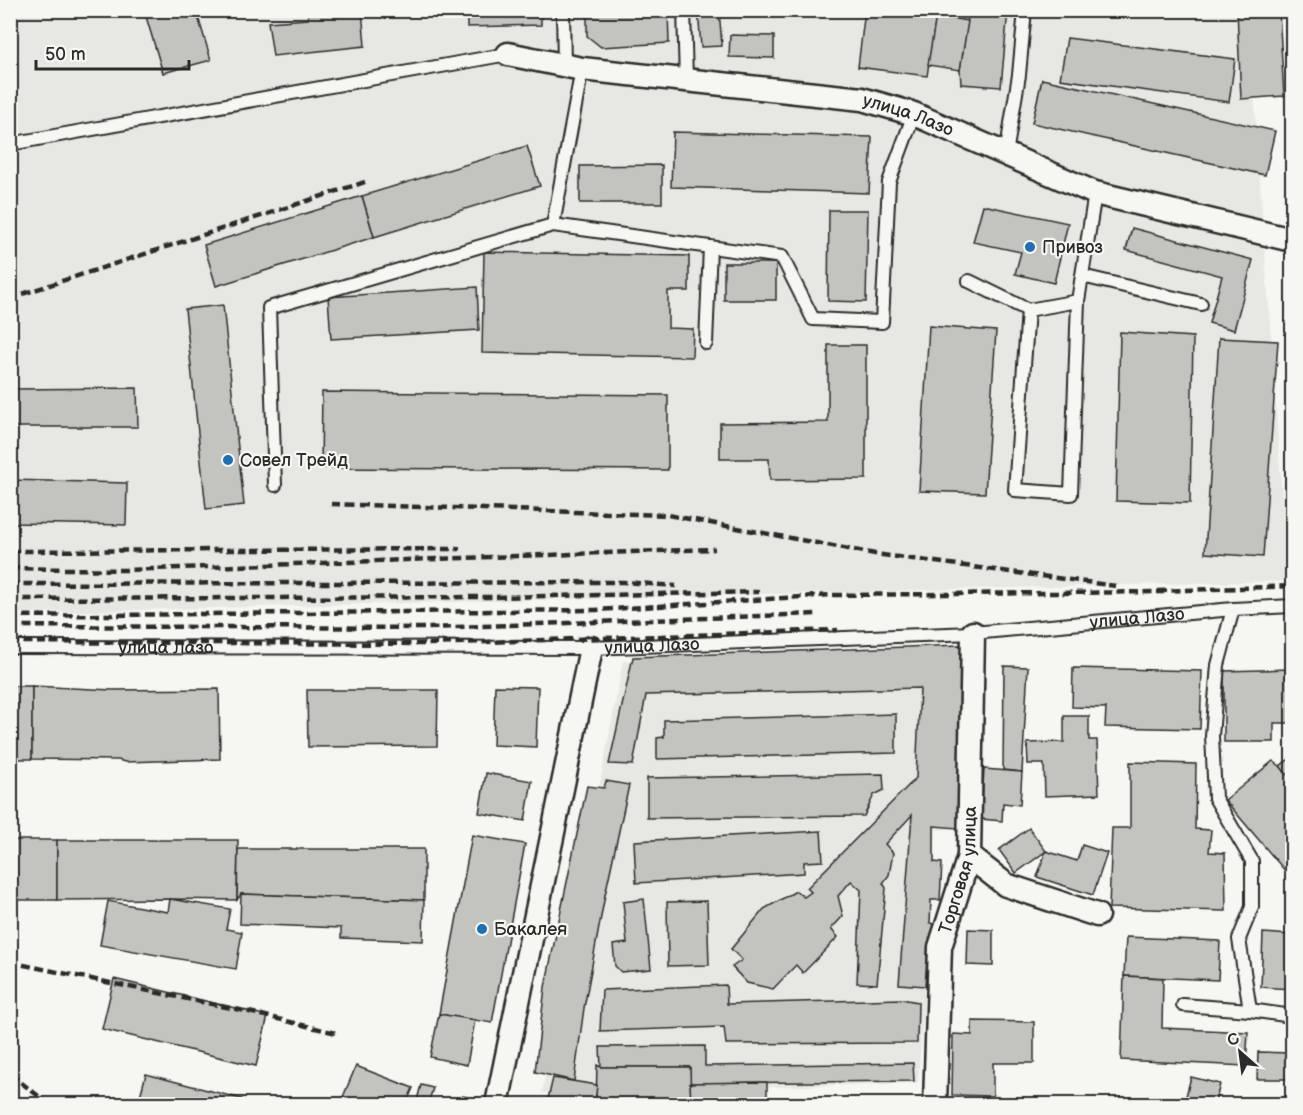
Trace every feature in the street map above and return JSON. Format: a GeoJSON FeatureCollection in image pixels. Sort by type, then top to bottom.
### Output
{"type":"FeatureCollection","features":[{"type":"Feature","properties":{"kind":"street","name":"улица Лазо"},"geometry":{"type":"LineString","coordinates":[[508,54],[573,67],[862,99],[914,114],[1095,194],[1293,240]]}},
{"type":"Feature","properties":{"kind":"street","name":"Торговая улица"},"geometry":{"type":"LineString","coordinates":[[935,1104],[940,947],[969,856],[973,633]]}},
{"type":"Feature","properties":{"kind":"street"},"geometry":{"type":"LineString","coordinates":[[497,1104],[591,648]]}},
{"type":"Feature","properties":{"kind":"street"},"geometry":{"type":"LineString","coordinates":[[969,856],[1006,885],[1097,915]]}},
{"type":"Feature","properties":{"kind":"lane"},"geometry":{"type":"LineString","coordinates":[[553,225],[573,67],[563,10]]}},
{"type":"Feature","properties":{"kind":"lane"},"geometry":{"type":"LineString","coordinates":[[684,10],[686,80]]}},
{"type":"Feature","properties":{"kind":"lane"},"geometry":{"type":"LineString","coordinates":[[1006,154],[1019,75],[1025,10]]}},
{"type":"Feature","properties":{"kind":"lane"},"geometry":{"type":"LineString","coordinates":[[10,144],[508,54]]}},
{"type":"Feature","properties":{"kind":"lane"},"geometry":{"type":"LineString","coordinates":[[275,485],[269,308],[553,225],[782,257],[813,319],[882,322],[889,182],[914,114]]}},
{"type":"Feature","properties":{"kind":"lane"},"geometry":{"type":"LineString","coordinates":[[1028,310],[1015,490],[1071,494],[1078,301],[1095,194]]}},
{"type":"Feature","properties":{"kind":"lane"},"geometry":{"type":"LineString","coordinates":[[706,343],[710,248]]}},
{"type":"Feature","properties":{"kind":"lane"},"geometry":{"type":"LineString","coordinates":[[1082,276],[1201,304]]}},
{"type":"Feature","properties":{"kind":"lane"},"geometry":{"type":"LineString","coordinates":[[969,281],[1028,310],[1078,301]]}},
{"type":"Feature","properties":{"kind":"lane","name":"улица Лазо"},"geometry":{"type":"LineString","coordinates":[[10,647],[591,648],[973,633],[1233,609],[1293,606]]}},
{"type":"Feature","properties":{"kind":"lane"},"geometry":{"type":"LineString","coordinates":[[1233,609],[1218,665],[1212,736],[1215,798],[1252,861],[1252,907],[1239,939],[1250,1010]]}},
{"type":"Feature","properties":{"kind":"lane"},"geometry":{"type":"LineString","coordinates":[[1183,1005],[1293,1016]]}},
{"type":"Feature","properties":{"kind":"shaded area"},"geometry":{"type":"Polygon","coordinates":[[[10,11],[1248,11],[1288,581],[11,613],[10,11]]]}},
{"type":"Feature","properties":{"kind":"shaded area"},"geometry":{"type":"Polygon","coordinates":[[[955,645],[958,828],[936,830],[918,1083],[542,1093],[623,661],[955,645]]]}},
{"type":"Feature","properties":{"kind":"building"},"geometry":{"type":"Polygon","coordinates":[[[144,10],[196,10],[211,60],[163,73],[144,10]]]}},
{"type":"Feature","properties":{"kind":"building"},"geometry":{"type":"Polygon","coordinates":[[[308,10],[362,10],[365,46],[273,56],[268,22],[308,19],[308,10]]]}},
{"type":"Feature","properties":{"kind":"building"},"geometry":{"type":"Polygon","coordinates":[[[467,10],[541,10],[541,25],[467,27],[467,10]]]}},
{"type":"Feature","properties":{"kind":"building"},"geometry":{"type":"Polygon","coordinates":[[[587,10],[668,10],[669,43],[601,47],[587,36],[587,10]]]}},
{"type":"Feature","properties":{"kind":"building"},"geometry":{"type":"Polygon","coordinates":[[[698,10],[719,10],[722,46],[701,47],[698,10]]]}},
{"type":"Feature","properties":{"kind":"building"},"geometry":{"type":"Polygon","coordinates":[[[865,10],[936,16],[927,76],[858,67],[865,10]]]}},
{"type":"Feature","properties":{"kind":"building"},"geometry":{"type":"Polygon","coordinates":[[[916,10],[969,10],[968,21],[916,14],[916,10]]]}},
{"type":"Feature","properties":{"kind":"building"},"geometry":{"type":"Polygon","coordinates":[[[969,10],[1008,10],[1001,87],[961,84],[960,70],[969,10]]]}},
{"type":"Feature","properties":{"kind":"building"},"geometry":{"type":"Polygon","coordinates":[[[1237,10],[1279,10],[1284,96],[1241,99],[1237,10]]]}},
{"type":"Feature","properties":{"kind":"building"},"geometry":{"type":"Polygon","coordinates":[[[936,16],[968,21],[960,70],[928,65],[936,16]]]}},
{"type":"Feature","properties":{"kind":"building"},"geometry":{"type":"Polygon","coordinates":[[[730,35],[774,36],[774,58],[729,57],[730,35]]]}},
{"type":"Feature","properties":{"kind":"building"},"geometry":{"type":"Polygon","coordinates":[[[1067,38],[1235,59],[1229,102],[1060,79],[1067,38]]]}},
{"type":"Feature","properties":{"kind":"building"},"geometry":{"type":"Polygon","coordinates":[[[1042,79],[1275,131],[1265,175],[1032,123],[1042,79]]]}},
{"type":"Feature","properties":{"kind":"building"},"geometry":{"type":"Polygon","coordinates":[[[673,132],[872,137],[869,193],[671,187],[673,132]]]}},
{"type":"Feature","properties":{"kind":"building"},"geometry":{"type":"Polygon","coordinates":[[[527,146],[540,186],[374,237],[362,196],[527,146]]]}},
{"type":"Feature","properties":{"kind":"building"},"geometry":{"type":"Polygon","coordinates":[[[662,165],[662,203],[580,203],[580,166],[662,165]]]}},
{"type":"Feature","properties":{"kind":"building"},"geometry":{"type":"Polygon","coordinates":[[[362,196],[374,237],[216,286],[204,245],[362,196]]]}},
{"type":"Feature","properties":{"kind":"building","name":"Привоз"},"geometry":{"type":"Polygon","coordinates":[[[983,205],[1068,223],[1054,283],[1015,274],[1021,252],[973,242],[983,205]]]}},
{"type":"Feature","properties":{"kind":"building"},"geometry":{"type":"Polygon","coordinates":[[[829,210],[868,210],[866,302],[828,301],[829,210]]]}},
{"type":"Feature","properties":{"kind":"building"},"geometry":{"type":"Polygon","coordinates":[[[1132,228],[1253,260],[1234,330],[1209,323],[1222,276],[1126,250],[1132,228]]]}},
{"type":"Feature","properties":{"kind":"building"},"geometry":{"type":"Polygon","coordinates":[[[484,252],[689,256],[689,291],[668,291],[668,328],[693,329],[692,357],[482,353],[484,252]]]}},
{"type":"Feature","properties":{"kind":"building"},"geometry":{"type":"Polygon","coordinates":[[[724,263],[776,263],[776,300],[724,300],[724,263]]]}},
{"type":"Feature","properties":{"kind":"building"},"geometry":{"type":"Polygon","coordinates":[[[477,287],[479,330],[331,339],[328,297],[477,287]]]}},
{"type":"Feature","properties":{"kind":"building"},"geometry":{"type":"Polygon","coordinates":[[[223,305],[244,505],[206,509],[185,309],[223,305]]]}},
{"type":"Feature","properties":{"kind":"building"},"geometry":{"type":"Polygon","coordinates":[[[929,326],[996,331],[985,493],[919,491],[929,326]]]}},
{"type":"Feature","properties":{"kind":"building"},"geometry":{"type":"Polygon","coordinates":[[[1120,332],[1193,337],[1190,503],[1116,501],[1120,332]]]}},
{"type":"Feature","properties":{"kind":"building"},"geometry":{"type":"Polygon","coordinates":[[[1219,338],[1278,341],[1263,557],[1205,553],[1219,338]]]}},
{"type":"Feature","properties":{"kind":"building"},"geometry":{"type":"Polygon","coordinates":[[[828,345],[866,345],[866,479],[770,480],[769,459],[720,459],[720,423],[828,422],[828,345]]]}},
{"type":"Feature","properties":{"kind":"building"},"geometry":{"type":"Polygon","coordinates":[[[137,388],[138,427],[11,427],[10,447],[10,389],[137,388]]]}},
{"type":"Feature","properties":{"kind":"building"},"geometry":{"type":"Polygon","coordinates":[[[322,392],[668,395],[668,470],[321,468],[322,392]]]}},
{"type":"Feature","properties":{"kind":"building"},"geometry":{"type":"Polygon","coordinates":[[[10,480],[127,483],[126,525],[10,523],[10,480]]]}},
{"type":"Feature","properties":{"kind":"building"},"geometry":{"type":"Polygon","coordinates":[[[961,645],[958,828],[934,826],[934,862],[942,863],[940,900],[931,900],[930,923],[938,925],[935,947],[928,945],[925,986],[899,984],[912,815],[885,844],[893,853],[889,875],[883,883],[886,888],[877,984],[857,983],[861,890],[851,881],[838,896],[843,916],[831,929],[838,937],[803,973],[796,965],[773,989],[747,983],[732,967],[742,960],[731,949],[764,909],[796,891],[804,897],[811,892],[807,888],[916,778],[920,688],[646,695],[633,765],[609,764],[633,657],[961,645]]]}},
{"type":"Feature","properties":{"kind":"building"},"geometry":{"type":"Polygon","coordinates":[[[1004,666],[1028,667],[1022,772],[1003,770],[1004,666]]]}},
{"type":"Feature","properties":{"kind":"building"},"geometry":{"type":"Polygon","coordinates":[[[1073,668],[1202,671],[1200,729],[1105,727],[1106,708],[1072,707],[1073,668]]]}},
{"type":"Feature","properties":{"kind":"building"},"geometry":{"type":"Polygon","coordinates":[[[1292,669],[1292,723],[1274,723],[1274,742],[1224,742],[1224,671],[1292,669]]]}},
{"type":"Feature","properties":{"kind":"building"},"geometry":{"type":"Polygon","coordinates":[[[10,686],[32,686],[32,759],[10,759],[10,686]]]}},
{"type":"Feature","properties":{"kind":"building"},"geometry":{"type":"Polygon","coordinates":[[[32,686],[112,690],[219,689],[220,759],[125,762],[32,759],[32,686]]]}},
{"type":"Feature","properties":{"kind":"building"},"geometry":{"type":"Polygon","coordinates":[[[495,686],[538,687],[536,747],[493,745],[495,686]]]}},
{"type":"Feature","properties":{"kind":"building"},"geometry":{"type":"Polygon","coordinates":[[[307,690],[438,690],[437,746],[308,747],[307,690]]]}},
{"type":"Feature","properties":{"kind":"building"},"geometry":{"type":"Polygon","coordinates":[[[896,714],[896,753],[657,759],[657,738],[664,737],[664,720],[896,714]]]}},
{"type":"Feature","properties":{"kind":"building"},"geometry":{"type":"Polygon","coordinates":[[[1064,716],[1089,716],[1089,740],[1097,740],[1099,794],[1045,796],[1044,764],[1028,764],[1027,743],[1064,742],[1064,716]]]}},
{"type":"Feature","properties":{"kind":"building"},"geometry":{"type":"Polygon","coordinates":[[[1292,757],[1292,781],[1280,766],[1292,757]]]}},
{"type":"Feature","properties":{"kind":"building"},"geometry":{"type":"Polygon","coordinates":[[[1273,761],[1292,781],[1292,879],[1225,800],[1273,761]]]}},
{"type":"Feature","properties":{"kind":"building"},"geometry":{"type":"Polygon","coordinates":[[[1130,762],[1196,764],[1195,829],[1211,830],[1209,852],[1225,853],[1226,911],[1109,908],[1112,828],[1130,828],[1130,762]]]}},
{"type":"Feature","properties":{"kind":"building"},"geometry":{"type":"Polygon","coordinates":[[[984,769],[1022,772],[1020,805],[1003,803],[1002,821],[981,819],[984,769]]]}},
{"type":"Feature","properties":{"kind":"building"},"geometry":{"type":"Polygon","coordinates":[[[486,773],[532,781],[525,821],[479,813],[486,773]]]}},
{"type":"Feature","properties":{"kind":"building"},"geometry":{"type":"Polygon","coordinates":[[[883,774],[884,790],[874,795],[864,816],[647,818],[647,778],[883,774]]]}},
{"type":"Feature","properties":{"kind":"building"},"geometry":{"type":"Polygon","coordinates":[[[606,781],[629,785],[584,1008],[574,1081],[535,1072],[545,987],[587,786],[604,788],[606,781]]]}},
{"type":"Feature","properties":{"kind":"building"},"geometry":{"type":"Polygon","coordinates":[[[1029,828],[1046,851],[1016,873],[999,850],[1029,828]]]}},
{"type":"Feature","properties":{"kind":"building"},"geometry":{"type":"Polygon","coordinates":[[[821,831],[823,861],[804,862],[804,873],[636,883],[634,841],[821,831]]]}},
{"type":"Feature","properties":{"kind":"building","name":"Бакалея"},"geometry":{"type":"Polygon","coordinates":[[[472,835],[525,844],[492,1023],[439,1014],[472,835]]]}},
{"type":"Feature","properties":{"kind":"building"},"geometry":{"type":"Polygon","coordinates":[[[10,840],[57,840],[57,900],[10,900],[10,840]]]}},
{"type":"Feature","properties":{"kind":"building"},"geometry":{"type":"Polygon","coordinates":[[[57,840],[238,840],[237,900],[57,900],[57,840]]]}},
{"type":"Feature","properties":{"kind":"building"},"geometry":{"type":"Polygon","coordinates":[[[1082,845],[1107,853],[1093,895],[1037,877],[1046,851],[1077,861],[1082,845]]]}},
{"type":"Feature","properties":{"kind":"building"},"geometry":{"type":"Polygon","coordinates":[[[238,849],[424,849],[424,900],[241,894],[237,900],[238,849]]]}},
{"type":"Feature","properties":{"kind":"building"},"geometry":{"type":"Polygon","coordinates":[[[241,894],[424,900],[423,941],[341,938],[341,928],[240,924],[241,894]]]}},
{"type":"Feature","properties":{"kind":"building"},"geometry":{"type":"Polygon","coordinates":[[[170,899],[230,909],[226,929],[242,932],[236,969],[100,945],[108,901],[168,912],[170,899]]]}},
{"type":"Feature","properties":{"kind":"building"},"geometry":{"type":"Polygon","coordinates":[[[644,899],[651,969],[621,972],[615,966],[613,945],[627,943],[623,902],[644,899]]]}},
{"type":"Feature","properties":{"kind":"building"},"geometry":{"type":"Polygon","coordinates":[[[707,901],[709,965],[668,966],[667,902],[707,901]]]}},
{"type":"Feature","properties":{"kind":"building"},"geometry":{"type":"Polygon","coordinates":[[[968,929],[993,930],[993,966],[967,965],[968,929]]]}},
{"type":"Feature","properties":{"kind":"building"},"geometry":{"type":"Polygon","coordinates":[[[1263,933],[1292,935],[1292,989],[1261,987],[1263,933]]]}},
{"type":"Feature","properties":{"kind":"building"},"geometry":{"type":"Polygon","coordinates":[[[1126,937],[1220,941],[1218,980],[1124,976],[1126,937]]]}},
{"type":"Feature","properties":{"kind":"building"},"geometry":{"type":"Polygon","coordinates":[[[1124,976],[1163,978],[1162,1028],[1248,1032],[1246,1066],[1121,1060],[1124,976]]]}},
{"type":"Feature","properties":{"kind":"building"},"geometry":{"type":"Polygon","coordinates":[[[114,979],[268,1016],[256,1066],[102,1029],[114,979]]]}},
{"type":"Feature","properties":{"kind":"building"},"geometry":{"type":"Polygon","coordinates":[[[726,985],[727,1004],[901,999],[918,1002],[917,1043],[726,1044],[724,1027],[600,1031],[602,990],[726,985]]]}},
{"type":"Feature","properties":{"kind":"building"},"geometry":{"type":"Polygon","coordinates":[[[439,1014],[475,1020],[467,1065],[430,1057],[439,1014]]]}},
{"type":"Feature","properties":{"kind":"building"},"geometry":{"type":"Polygon","coordinates":[[[972,1021],[1034,1022],[1034,1063],[993,1063],[993,1096],[952,1095],[953,1034],[972,1035],[972,1021]]]}},
{"type":"Feature","properties":{"kind":"building"},"geometry":{"type":"Polygon","coordinates":[[[705,1046],[705,1066],[913,1063],[914,1081],[690,1083],[690,1067],[601,1067],[600,1047],[705,1046]]]}},
{"type":"Feature","properties":{"kind":"building"},"geometry":{"type":"Polygon","coordinates":[[[1258,1052],[1292,1053],[1292,1079],[1257,1079],[1258,1052]]]}},
{"type":"Feature","properties":{"kind":"building"},"geometry":{"type":"Polygon","coordinates":[[[597,1065],[601,1067],[690,1067],[691,1103],[596,1102],[597,1065]]]}},
{"type":"Feature","properties":{"kind":"building"},"geometry":{"type":"Polygon","coordinates":[[[356,1066],[413,1088],[406,1104],[340,1104],[356,1066]]]}},
{"type":"Feature","properties":{"kind":"building"},"geometry":{"type":"Polygon","coordinates":[[[146,1074],[242,1099],[241,1104],[145,1104],[139,1100],[146,1074]]]}},
{"type":"Feature","properties":{"kind":"building"},"geometry":{"type":"Polygon","coordinates":[[[1191,1077],[1220,1084],[1215,1104],[1184,1104],[1191,1077]]]}},
{"type":"Feature","properties":{"kind":"building"},"geometry":{"type":"Polygon","coordinates":[[[553,1078],[597,1085],[595,1104],[548,1099],[553,1078]]]}},
{"type":"Feature","properties":{"kind":"building"},"geometry":{"type":"Polygon","coordinates":[[[767,1082],[767,1104],[691,1104],[690,1083],[767,1082]]]}},
{"type":"Feature","properties":{"kind":"building"},"geometry":{"type":"Polygon","coordinates":[[[421,1085],[433,1088],[428,1104],[416,1104],[421,1085]]]}},
{"type":"Feature","properties":{"kind":"building"},"geometry":{"type":"Polygon","coordinates":[[[463,1096],[476,1100],[475,1104],[460,1104],[463,1096]]]}},
{"type":"Feature","properties":{"kind":"railway"},"geometry":{"type":"LineString","coordinates":[[10,298],[368,181]]}},
{"type":"Feature","properties":{"kind":"railway"},"geometry":{"type":"LineString","coordinates":[[331,504],[668,515],[875,554],[1116,586]]}},
{"type":"Feature","properties":{"kind":"railway"},"geometry":{"type":"LineString","coordinates":[[10,551],[460,549]]}},
{"type":"Feature","properties":{"kind":"railway"},"geometry":{"type":"LineString","coordinates":[[10,568],[125,570],[715,549]]}},
{"type":"Feature","properties":{"kind":"railway"},"geometry":{"type":"LineString","coordinates":[[10,584],[623,582],[676,586]]}},
{"type":"Feature","properties":{"kind":"railway"},"geometry":{"type":"LineString","coordinates":[[1158,591],[1292,586]]}},
{"type":"Feature","properties":{"kind":"railway"},"geometry":{"type":"LineString","coordinates":[[10,599],[493,597],[759,592]]}},
{"type":"Feature","properties":{"kind":"railway"},"geometry":{"type":"LineString","coordinates":[[10,616],[596,610],[831,595],[1164,592]]}},
{"type":"Feature","properties":{"kind":"railway"},"geometry":{"type":"LineString","coordinates":[[10,626],[428,628],[817,614]]}},
{"type":"Feature","properties":{"kind":"railway"},"geometry":{"type":"LineString","coordinates":[[10,642],[428,644],[838,630]]}},
{"type":"Feature","properties":{"kind":"railway"},"geometry":{"type":"LineString","coordinates":[[10,961],[245,1011],[336,1033]]}},
{"type":"Feature","properties":{"kind":"railway"},"geometry":{"type":"LineString","coordinates":[[10,1074],[49,1104]]}},
{"type":"Feature","properties":{"kind":"place","name":"Привоз"},"geometry":{"type":"Point","coordinates":[1030,247]}},
{"type":"Feature","properties":{"kind":"place","name":"Совел Трейд"},"geometry":{"type":"Point","coordinates":[228,460]}},
{"type":"Feature","properties":{"kind":"place","name":"Бакалея"},"geometry":{"type":"Point","coordinates":[482,929]}}]}
